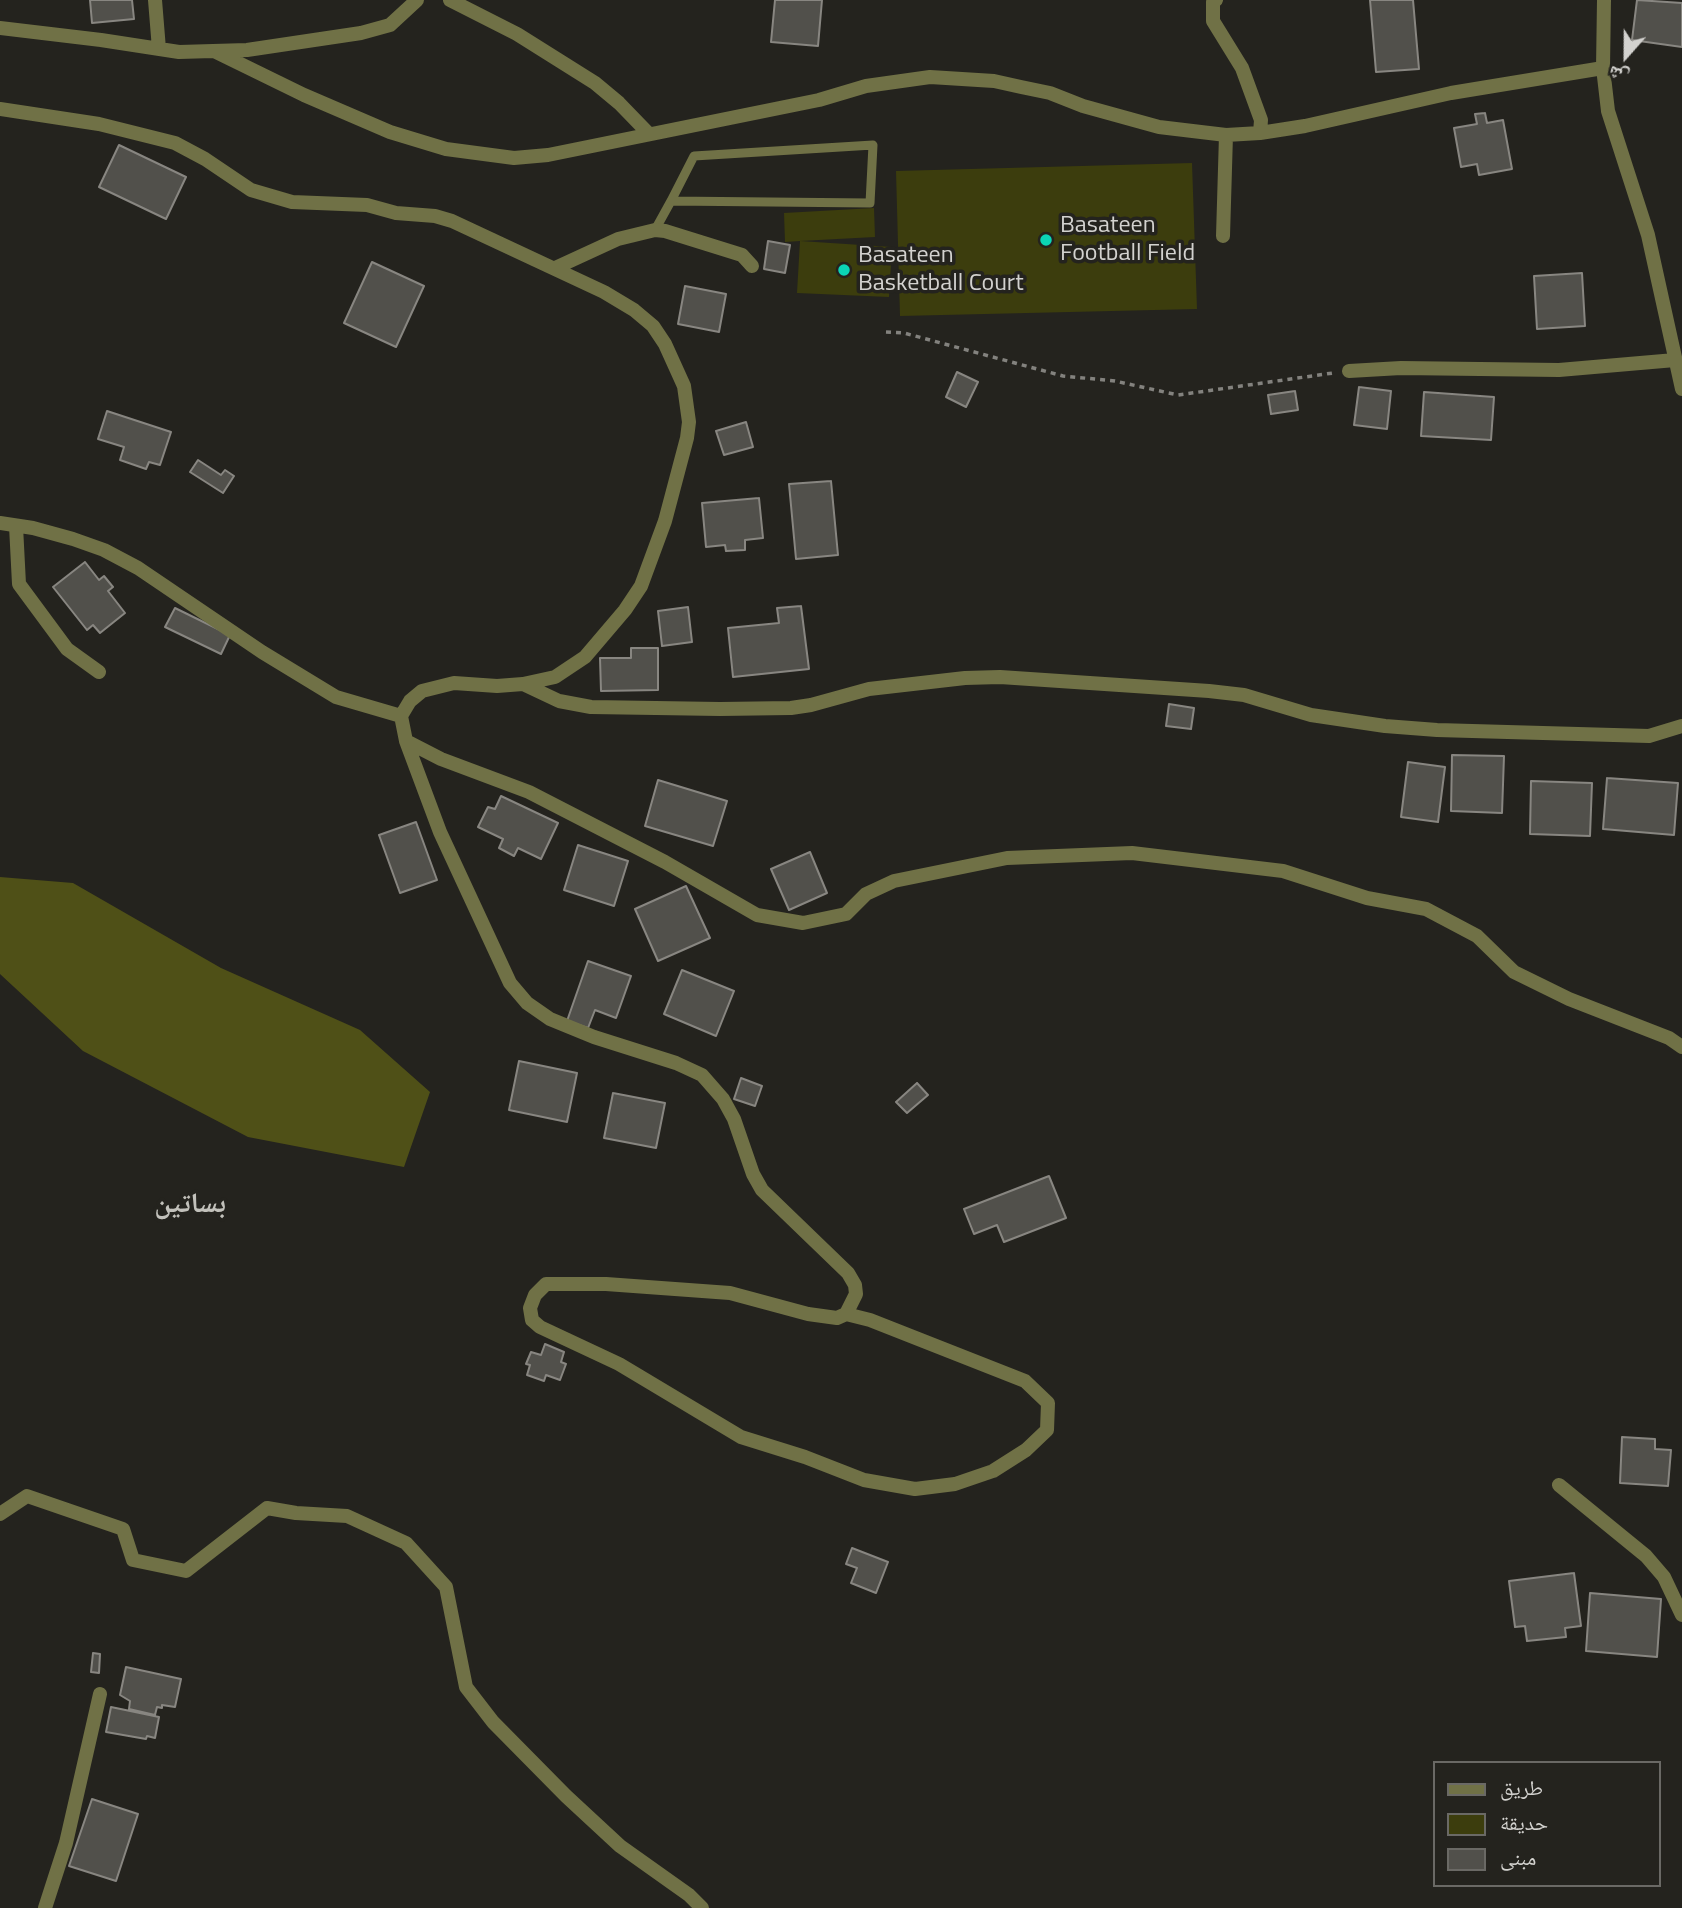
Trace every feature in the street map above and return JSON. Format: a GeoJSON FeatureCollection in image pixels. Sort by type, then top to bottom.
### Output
{"type":"FeatureCollection","features":[{"type":"Feature","properties":{"kind":"street"},"geometry":{"type":"LineString","coordinates":[[155,0],[159,49]]}},
{"type":"Feature","properties":{"kind":"street"},"geometry":{"type":"LineString","coordinates":[[0,29],[179,52],[214,51],[282,46],[370,31],[390,25],[417,0]]}},
{"type":"Feature","properties":{"kind":"street"},"geometry":{"type":"LineString","coordinates":[[450,0],[517,34],[586,76],[619,103],[649,134]]}},
{"type":"Feature","properties":{"kind":"street"},"geometry":{"type":"LineString","coordinates":[[1216,0],[1213,2],[1213,21],[1242,68],[1261,120],[1260,134]]}},
{"type":"Feature","properties":{"kind":"street"},"geometry":{"type":"LineString","coordinates":[[1604,0],[1604,68],[1608,111],[1648,235],[1682,389]]}},
{"type":"Feature","properties":{"kind":"street"},"geometry":{"type":"LineString","coordinates":[[214,51],[304,95],[390,132],[446,149],[513,158],[548,155],[820,100],[866,86],[930,77],[994,81],[1050,93],[1137,122],[1226,135],[1260,134],[1465,90],[1604,68]]}},
{"type":"Feature","properties":{"kind":"street"},"geometry":{"type":"LineString","coordinates":[[0,109],[99,124],[175,143],[205,159],[251,190],[292,202],[367,205],[396,213],[435,216],[452,221],[604,292],[634,310],[653,327],[665,344],[684,386],[689,422],[666,521],[641,586],[625,610],[585,657],[555,677],[497,686],[454,683],[422,691],[410,701],[401,716],[405,741],[440,832],[510,983],[527,1003],[550,1018],[594,1037],[676,1063],[702,1075],[723,1099],[734,1119],[753,1174],[762,1190],[848,1273],[855,1285],[856,1294],[846,1314],[827,1318],[730,1293],[575,1283],[546,1284],[535,1295],[530,1308],[532,1320],[540,1327],[619,1364],[741,1437],[805,1457],[864,1480],[915,1489],[955,1484],[993,1471],[1026,1450],[1047,1430],[1048,1404],[1025,1381],[870,1320],[846,1314]]}},
{"type":"Feature","properties":{"kind":"street"},"geometry":{"type":"LineString","coordinates":[[1223,236],[1226,135]]}},
{"type":"Feature","properties":{"kind":"street"},"geometry":{"type":"LineString","coordinates":[[555,268],[618,239],[655,230],[742,255],[752,267]]}},
{"type":"Feature","properties":{"kind":"street"},"geometry":{"type":"LineString","coordinates":[[1349,371],[1401,368],[1559,370],[1675,360]]}},
{"type":"Feature","properties":{"kind":"street"},"geometry":{"type":"LineString","coordinates":[[0,523],[73,538],[104,550],[138,568],[262,652],[336,697],[401,716]]}},
{"type":"Feature","properties":{"kind":"street"},"geometry":{"type":"LineString","coordinates":[[16,526],[19,584],[67,649],[99,672]]}},
{"type":"Feature","properties":{"kind":"street"},"geometry":{"type":"LineString","coordinates":[[523,684],[559,701],[591,707],[791,708],[869,689],[952,679],[1000,677],[1244,695],[1311,715],[1385,726],[1437,730],[1649,736],[1682,726]]}},
{"type":"Feature","properties":{"kind":"street"},"geometry":{"type":"LineString","coordinates":[[405,741],[441,759],[529,792],[665,862],[757,915],[803,923],[846,914],[866,894],[894,881],[1007,858],[1132,853],[1256,867],[1283,871],[1367,898],[1426,909],[1477,936],[1514,972],[1569,999],[1669,1038],[1682,1047]]}},
{"type":"Feature","properties":{"kind":"street"},"geometry":{"type":"LineString","coordinates":[[1559,1485],[1646,1556],[1664,1577],[1682,1615]]}},
{"type":"Feature","properties":{"kind":"street"},"geometry":{"type":"LineString","coordinates":[[0,1514],[27,1496],[123,1529],[133,1560],[186,1570],[267,1508],[347,1516],[406,1543],[446,1587],[466,1687],[493,1722],[620,1846],[689,1895],[702,1908]]}},
{"type":"Feature","properties":{"kind":"street"},"geometry":{"type":"LineString","coordinates":[[45,1908],[66,1843],[100,1694]]}},
{"type":"Feature","properties":{"kind":"lane"},"geometry":{"type":"LineString","coordinates":[[655,230],[694,156],[873,145],[870,203],[671,201]]}},
{"type":"Feature","properties":{"kind":"path"},"geometry":{"type":"LineString","coordinates":[[886,332],[904,333],[1063,376],[1115,381],[1178,395],[1349,371]]}},
{"type":"Feature","properties":{"kind":"green space","name":"Basateen Football Field"},"geometry":{"type":"Polygon","coordinates":[[[1192,163],[1197,309],[900,316],[896,171],[1192,163]]]}},
{"type":"Feature","properties":{"kind":"green space"},"geometry":{"type":"Polygon","coordinates":[[[874,208],[875,237],[785,242],[784,213],[874,208]]]}},
{"type":"Feature","properties":{"kind":"green space","name":"Basateen Basketball Court"},"geometry":{"type":"Polygon","coordinates":[[[800,241],[892,247],[889,297],[797,293],[800,241]]]}},
{"type":"Feature","properties":{"kind":"shaded area"},"geometry":{"type":"Polygon","coordinates":[[[0,877],[73,883],[221,968],[360,1030],[430,1092],[404,1167],[248,1137],[83,1051],[0,974],[0,877]]]}},
{"type":"Feature","properties":{"kind":"building"},"geometry":{"type":"Polygon","coordinates":[[[90,0],[132,0],[134,19],[92,23],[90,0]]]}},
{"type":"Feature","properties":{"kind":"building"},"geometry":{"type":"Polygon","coordinates":[[[775,0],[822,0],[818,46],[771,42],[775,0]]]}},
{"type":"Feature","properties":{"kind":"building"},"geometry":{"type":"Polygon","coordinates":[[[1370,0],[1413,0],[1419,69],[1376,72],[1370,0]]]}},
{"type":"Feature","properties":{"kind":"building"},"geometry":{"type":"Polygon","coordinates":[[[1637,0],[1682,3],[1682,47],[1632,40],[1637,0]]]}},
{"type":"Feature","properties":{"kind":"building"},"geometry":{"type":"Polygon","coordinates":[[[1485,113],[1487,123],[1503,120],[1512,169],[1479,175],[1477,164],[1461,167],[1454,128],[1477,124],[1475,114],[1485,113]]]}},
{"type":"Feature","properties":{"kind":"building"},"geometry":{"type":"Polygon","coordinates":[[[119,145],[186,177],[166,219],[99,187],[119,145]]]}},
{"type":"Feature","properties":{"kind":"building"},"geometry":{"type":"Polygon","coordinates":[[[768,241],[790,245],[785,273],[764,269],[768,241]]]}},
{"type":"Feature","properties":{"kind":"building"},"geometry":{"type":"Polygon","coordinates":[[[372,262],[424,286],[396,347],[344,323],[372,262]]]}},
{"type":"Feature","properties":{"kind":"building"},"geometry":{"type":"Polygon","coordinates":[[[1582,273],[1585,326],[1537,329],[1534,276],[1582,273]]]}},
{"type":"Feature","properties":{"kind":"building"},"geometry":{"type":"Polygon","coordinates":[[[685,286],[726,294],[719,332],[678,324],[685,286]]]}},
{"type":"Feature","properties":{"kind":"building"},"geometry":{"type":"Polygon","coordinates":[[[957,372],[978,382],[966,407],[946,397],[957,372]]]}},
{"type":"Feature","properties":{"kind":"building"},"geometry":{"type":"Polygon","coordinates":[[[1359,387],[1391,391],[1387,429],[1354,425],[1359,387]]]}},
{"type":"Feature","properties":{"kind":"building"},"geometry":{"type":"Polygon","coordinates":[[[1295,391],[1298,410],[1271,414],[1268,395],[1295,391]]]}},
{"type":"Feature","properties":{"kind":"building"},"geometry":{"type":"Polygon","coordinates":[[[1424,392],[1494,397],[1491,440],[1421,436],[1424,392]]]}},
{"type":"Feature","properties":{"kind":"building"},"geometry":{"type":"Polygon","coordinates":[[[107,411],[171,432],[160,465],[149,462],[146,469],[120,460],[124,447],[98,439],[107,411]]]}},
{"type":"Feature","properties":{"kind":"building"},"geometry":{"type":"Polygon","coordinates":[[[746,422],[753,447],[724,455],[716,431],[746,422]]]}},
{"type":"Feature","properties":{"kind":"building"},"geometry":{"type":"Polygon","coordinates":[[[198,460],[221,475],[225,470],[234,476],[223,493],[190,472],[198,460]]]}},
{"type":"Feature","properties":{"kind":"building"},"geometry":{"type":"Polygon","coordinates":[[[831,481],[838,555],[796,559],[789,484],[831,481]]]}},
{"type":"Feature","properties":{"kind":"building"},"geometry":{"type":"Polygon","coordinates":[[[759,498],[763,538],[745,540],[745,550],[726,551],[725,545],[706,547],[702,503],[759,498]]]}},
{"type":"Feature","properties":{"kind":"building"},"geometry":{"type":"Polygon","coordinates":[[[85,562],[99,580],[104,576],[113,587],[108,591],[125,613],[100,633],[93,625],[87,630],[53,587],[85,562]]]}},
{"type":"Feature","properties":{"kind":"building"},"geometry":{"type":"Polygon","coordinates":[[[801,606],[809,669],[733,677],[728,628],[779,623],[777,608],[801,606]]]}},
{"type":"Feature","properties":{"kind":"building"},"geometry":{"type":"Polygon","coordinates":[[[688,607],[692,642],[662,646],[658,611],[688,607]]]}},
{"type":"Feature","properties":{"kind":"building"},"geometry":{"type":"Polygon","coordinates":[[[175,608],[230,635],[221,654],[165,627],[175,608]]]}},
{"type":"Feature","properties":{"kind":"building"},"geometry":{"type":"Polygon","coordinates":[[[631,648],[658,648],[658,690],[601,691],[600,658],[631,658],[631,648]]]}},
{"type":"Feature","properties":{"kind":"building"},"geometry":{"type":"Polygon","coordinates":[[[1169,704],[1194,708],[1191,729],[1166,726],[1169,704]]]}},
{"type":"Feature","properties":{"kind":"building"},"geometry":{"type":"Polygon","coordinates":[[[1452,755],[1504,756],[1502,813],[1451,811],[1452,755]]]}},
{"type":"Feature","properties":{"kind":"building"},"geometry":{"type":"Polygon","coordinates":[[[1408,762],[1445,767],[1438,822],[1401,817],[1408,762]]]}},
{"type":"Feature","properties":{"kind":"building"},"geometry":{"type":"Polygon","coordinates":[[[1607,778],[1678,783],[1674,835],[1603,829],[1607,778]]]}},
{"type":"Feature","properties":{"kind":"building"},"geometry":{"type":"Polygon","coordinates":[[[658,780],[727,801],[713,846],[645,826],[658,780]]]}},
{"type":"Feature","properties":{"kind":"building"},"geometry":{"type":"Polygon","coordinates":[[[1531,781],[1592,783],[1590,836],[1530,834],[1531,781]]]}},
{"type":"Feature","properties":{"kind":"building"},"geometry":{"type":"Polygon","coordinates":[[[501,796],[558,823],[541,859],[518,848],[514,856],[499,848],[503,839],[478,827],[488,807],[495,809],[501,796]]]}},
{"type":"Feature","properties":{"kind":"building"},"geometry":{"type":"Polygon","coordinates":[[[416,822],[437,880],[400,893],[379,835],[416,822]]]}},
{"type":"Feature","properties":{"kind":"building"},"geometry":{"type":"Polygon","coordinates":[[[578,845],[628,861],[614,906],[564,890],[578,845]]]}},
{"type":"Feature","properties":{"kind":"building"},"geometry":{"type":"Polygon","coordinates":[[[810,852],[827,893],[789,910],[771,869],[810,852]]]}},
{"type":"Feature","properties":{"kind":"building"},"geometry":{"type":"Polygon","coordinates":[[[686,886],[710,938],[658,961],[635,909],[686,886]]]}},
{"type":"Feature","properties":{"kind":"building"},"geometry":{"type":"Polygon","coordinates":[[[588,961],[631,976],[616,1018],[595,1010],[588,1028],[567,1021],[588,961]]]}},
{"type":"Feature","properties":{"kind":"building"},"geometry":{"type":"Polygon","coordinates":[[[682,970],[734,991],[716,1036],[664,1014],[682,970]]]}},
{"type":"Feature","properties":{"kind":"building"},"geometry":{"type":"Polygon","coordinates":[[[519,1061],[577,1073],[567,1122],[509,1110],[519,1061]]]}},
{"type":"Feature","properties":{"kind":"building"},"geometry":{"type":"Polygon","coordinates":[[[741,1078],[762,1086],[755,1106],[734,1099],[741,1078]]]}},
{"type":"Feature","properties":{"kind":"building"},"geometry":{"type":"Polygon","coordinates":[[[917,1083],[928,1095],[907,1113],[896,1102],[917,1083]]]}},
{"type":"Feature","properties":{"kind":"building"},"geometry":{"type":"Polygon","coordinates":[[[613,1093],[665,1103],[656,1148],[604,1138],[613,1093]]]}},
{"type":"Feature","properties":{"kind":"building"},"geometry":{"type":"Polygon","coordinates":[[[1049,1176],[1066,1218],[1004,1242],[997,1225],[974,1234],[964,1209],[1049,1176]]]}},
{"type":"Feature","properties":{"kind":"building"},"geometry":{"type":"Polygon","coordinates":[[[545,1344],[564,1352],[561,1362],[566,1364],[560,1380],[546,1375],[544,1381],[527,1375],[530,1365],[526,1364],[531,1352],[541,1355],[545,1344]]]}},
{"type":"Feature","properties":{"kind":"building"},"geometry":{"type":"Polygon","coordinates":[[[1622,1437],[1655,1439],[1655,1449],[1671,1450],[1668,1486],[1620,1483],[1622,1437]]]}},
{"type":"Feature","properties":{"kind":"building"},"geometry":{"type":"Polygon","coordinates":[[[852,1548],[888,1562],[876,1593],[851,1583],[857,1568],[846,1564],[852,1548]]]}},
{"type":"Feature","properties":{"kind":"building"},"geometry":{"type":"Polygon","coordinates":[[[1574,1573],[1581,1626],[1565,1628],[1566,1637],[1527,1641],[1525,1626],[1515,1627],[1509,1581],[1574,1573]]]}},
{"type":"Feature","properties":{"kind":"building"},"geometry":{"type":"Polygon","coordinates":[[[1590,1593],[1661,1599],[1657,1657],[1586,1651],[1590,1593]]]}},
{"type":"Feature","properties":{"kind":"building"},"geometry":{"type":"Polygon","coordinates":[[[93,1653],[100,1654],[99,1673],[91,1672],[93,1653]]]}},
{"type":"Feature","properties":{"kind":"building"},"geometry":{"type":"Polygon","coordinates":[[[126,1667],[181,1679],[175,1707],[157,1707],[155,1715],[129,1709],[130,1701],[120,1695],[126,1667]]]}},
{"type":"Feature","properties":{"kind":"building"},"geometry":{"type":"Polygon","coordinates":[[[111,1707],[159,1717],[155,1738],[106,1732],[111,1707]]]}},
{"type":"Feature","properties":{"kind":"building"},"geometry":{"type":"Polygon","coordinates":[[[92,1799],[138,1814],[116,1881],[69,1866],[92,1799]]]}},
{"type":"Feature","properties":{"kind":"place","name":"Basateen Football Field"},"geometry":{"type":"Point","coordinates":[1046,240]}},
{"type":"Feature","properties":{"kind":"place","name":"Basateen Basketball Court"},"geometry":{"type":"Point","coordinates":[844,270]}},
{"type":"Feature","properties":{"kind":"district","name":"بساتين"},"geometry":{"type":"Point","coordinates":[190,1205]}}]}
